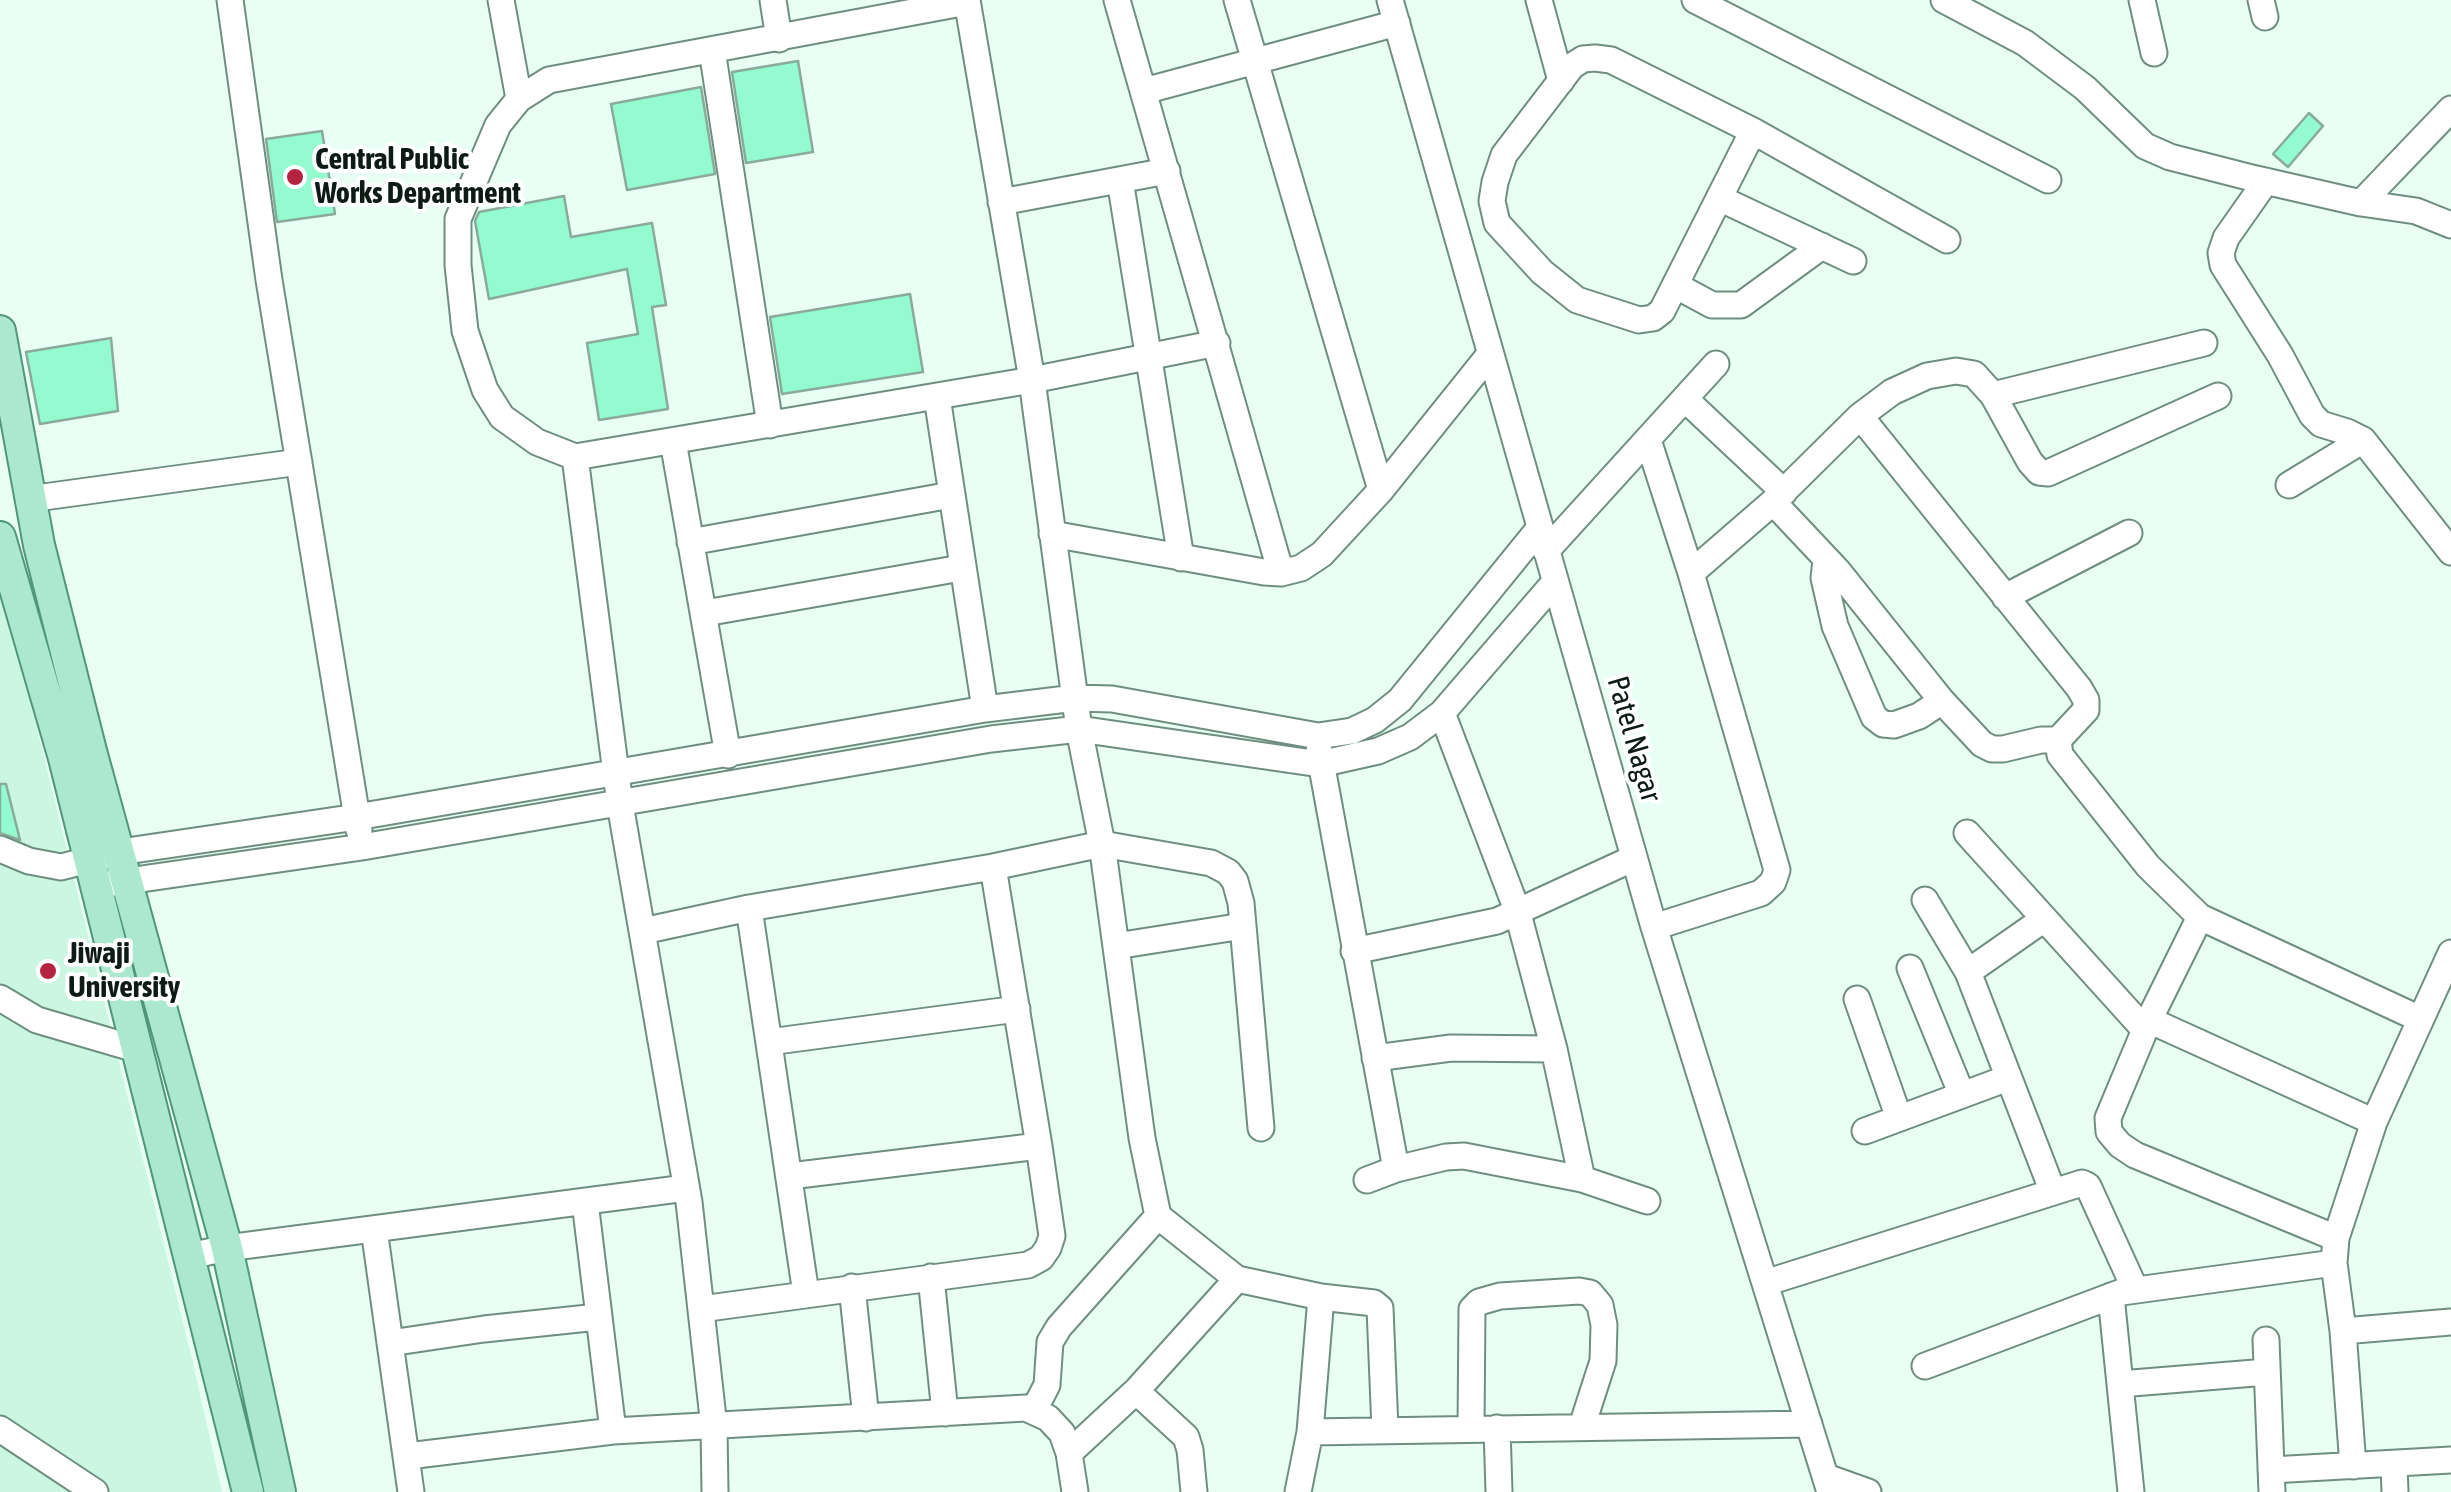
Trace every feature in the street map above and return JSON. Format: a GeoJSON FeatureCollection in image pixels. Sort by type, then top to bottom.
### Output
{"type":"FeatureCollection","features":[{"type":"Feature","properties":{"kind":"main road"},"geometry":{"type":"LineString","coordinates":[[0,330],[29,499],[108,869],[136,1049],[248,1492]]}},
{"type":"Feature","properties":{"kind":"main road"},"geometry":{"type":"LineString","coordinates":[[0,537],[64,758],[108,869],[228,1248],[280,1492]]}},
{"type":"Feature","properties":{"kind":"street"},"geometry":{"type":"LineString","coordinates":[[230,0],[362,847]]}},
{"type":"Feature","properties":{"kind":"street"},"geometry":{"type":"LineString","coordinates":[[501,0],[518,98]]}},
{"type":"Feature","properties":{"kind":"street"},"geometry":{"type":"LineString","coordinates":[[773,0],[779,38]]}},
{"type":"Feature","properties":{"kind":"street"},"geometry":{"type":"LineString","coordinates":[[1117,0],[1281,573]]}},
{"type":"Feature","properties":{"kind":"street"},"geometry":{"type":"LineString","coordinates":[[1236,0],[1381,490]]}},
{"type":"Feature","properties":{"kind":"street"},"geometry":{"type":"LineString","coordinates":[[1539,0],[1561,82]]}},
{"type":"Feature","properties":{"kind":"street"},"geometry":{"type":"LineString","coordinates":[[1696,0],[2048,180]]}},
{"type":"Feature","properties":{"kind":"street"},"geometry":{"type":"LineString","coordinates":[[1944,0],[2025,43],[2085,88],[2145,146],[2170,157],[2266,181],[2416,211],[2451,225]]}},
{"type":"Feature","properties":{"kind":"street"},"geometry":{"type":"LineString","coordinates":[[2142,0],[2154,54]]}},
{"type":"Feature","properties":{"kind":"street"},"geometry":{"type":"LineString","coordinates":[[1217,343],[1032,380],[575,458],[537,442],[502,417],[485,390],[465,331],[458,219],[498,125],[518,98],[549,80],[967,1],[1032,380],[1079,729],[1102,844],[1142,1138],[1158,1216],[1237,1279],[1321,1297],[1374,1303],[1380,1308],[1385,1430]]}},
{"type":"Feature","properties":{"kind":"street"},"geometry":{"type":"LineString","coordinates":[[1144,92],[1255,61],[1393,12]]}},
{"type":"Feature","properties":{"kind":"street","name":"Patel Nagar"},"geometry":{"type":"LineString","coordinates":[[1393,12],[1654,927],[1828,1484]]}},
{"type":"Feature","properties":{"kind":"street"},"geometry":{"type":"LineString","coordinates":[[712,50],[770,425]]}},
{"type":"Feature","properties":{"kind":"street"},"geometry":{"type":"LineString","coordinates":[[1753,131],[1662,311],[1652,318],[1639,320],[1577,300],[1510,242],[1497,223],[1494,182],[1504,156],[1572,66],[1583,59],[1611,60],[1753,131],[1947,240]]}},
{"type":"Feature","properties":{"kind":"street"},"geometry":{"type":"LineString","coordinates":[[2361,203],[2451,109]]}},
{"type":"Feature","properties":{"kind":"street"},"geometry":{"type":"LineString","coordinates":[[1001,202],[1167,170]]}},
{"type":"Feature","properties":{"kind":"street"},"geometry":{"type":"LineString","coordinates":[[1120,180],[1181,558]]}},
{"type":"Feature","properties":{"kind":"street"},"geometry":{"type":"LineString","coordinates":[[2266,181],[2226,238],[2221,252],[2223,265],[2280,355],[2312,415],[2322,424],[2363,440],[2451,552]]}},
{"type":"Feature","properties":{"kind":"street"},"geometry":{"type":"LineString","coordinates":[[1720,198],[1852,261]]}},
{"type":"Feature","properties":{"kind":"street"},"geometry":{"type":"LineString","coordinates":[[1454,227],[1494,212]]}},
{"type":"Feature","properties":{"kind":"street"},"geometry":{"type":"LineString","coordinates":[[1676,285],[1712,305],[1741,305],[1822,246]]}},
{"type":"Feature","properties":{"kind":"street"},"geometry":{"type":"LineString","coordinates":[[1993,395],[2204,342]]}},
{"type":"Feature","properties":{"kind":"street"},"geometry":{"type":"LineString","coordinates":[[1052,534],[1281,573],[1300,568],[1322,554],[1381,490],[1490,354]]}},
{"type":"Feature","properties":{"kind":"street"},"geometry":{"type":"LineString","coordinates":[[108,869],[357,817],[616,771],[985,709],[1075,698],[1112,699],[1318,736],[1352,731],[1400,700],[1543,540],[1648,440],[1716,364]]}},
{"type":"Feature","properties":{"kind":"street"},"geometry":{"type":"LineString","coordinates":[[1691,573],[1778,497],[1860,416],[1892,392],[1927,376],[1956,371],[1974,374],[1993,395],[2030,462],[2039,472],[2048,473],[2218,396]]}},
{"type":"Feature","properties":{"kind":"street"},"geometry":{"type":"LineString","coordinates":[[937,396],[985,709]]}},
{"type":"Feature","properties":{"kind":"street"},"geometry":{"type":"LineString","coordinates":[[1685,399],[1778,497],[1963,726],[1992,750],[2058,740],[2081,718],[2086,700],[1860,416]]}},
{"type":"Feature","properties":{"kind":"street"},"geometry":{"type":"LineString","coordinates":[[1648,440],[1777,870],[1774,882],[1761,893],[1654,927]]}},
{"type":"Feature","properties":{"kind":"street"},"geometry":{"type":"LineString","coordinates":[[2289,486],[2363,440]]}},
{"type":"Feature","properties":{"kind":"street"},"geometry":{"type":"LineString","coordinates":[[673,441],[728,755]]}},
{"type":"Feature","properties":{"kind":"street"},"geometry":{"type":"LineString","coordinates":[[575,458],[620,804],[686,1188],[714,1427],[714,1492]]}},
{"type":"Feature","properties":{"kind":"street"},"geometry":{"type":"LineString","coordinates":[[29,499],[299,462]]}},
{"type":"Feature","properties":{"kind":"street"},"geometry":{"type":"LineString","coordinates":[[690,542],[951,495]]}},
{"type":"Feature","properties":{"kind":"street"},"geometry":{"type":"LineString","coordinates":[[2006,597],[2129,532]]}},
{"type":"Feature","properties":{"kind":"street"},"geometry":{"type":"LineString","coordinates":[[1826,560],[1827,596],[1835,626],[1874,717],[1883,724],[1894,725],[1919,716],[1942,701]]}},
{"type":"Feature","properties":{"kind":"street"},"geometry":{"type":"LineString","coordinates":[[705,614],[961,568]]}},
{"type":"Feature","properties":{"kind":"street"},"geometry":{"type":"LineString","coordinates":[[0,848],[30,861],[108,869],[362,847],[990,739],[1079,729],[1320,764],[1378,751],[1410,737],[1442,712],[1555,582]]}},
{"type":"Feature","properties":{"kind":"street"},"geometry":{"type":"LineString","coordinates":[[1442,712],[1517,910],[1554,1049],[1582,1178]]}},
{"type":"Feature","properties":{"kind":"street"},"geometry":{"type":"LineString","coordinates":[[1318,736],[1320,764],[1396,1168]]}},
{"type":"Feature","properties":{"kind":"street"},"geometry":{"type":"LineString","coordinates":[[2058,740],[2060,755],[2148,866],[2200,917],[2420,1019]]}},
{"type":"Feature","properties":{"kind":"street"},"geometry":{"type":"LineString","coordinates":[[1966,833],[2147,1025],[2374,1122]]}},
{"type":"Feature","properties":{"kind":"street"},"geometry":{"type":"LineString","coordinates":[[643,932],[749,908],[993,867],[1102,844],[1211,863],[1228,872],[1236,882],[1261,1128]]}},
{"type":"Feature","properties":{"kind":"street"},"geometry":{"type":"LineString","coordinates":[[1354,951],[1497,921],[1634,858]]}},
{"type":"Feature","properties":{"kind":"street"},"geometry":{"type":"LineString","coordinates":[[701,1309],[1028,1265],[1041,1258],[1052,1236],[993,867]]}},
{"type":"Feature","properties":{"kind":"street"},"geometry":{"type":"LineString","coordinates":[[1925,900],[1968,972],[2052,1192]]}},
{"type":"Feature","properties":{"kind":"street"},"geometry":{"type":"LineString","coordinates":[[749,908],[806,1294]]}},
{"type":"Feature","properties":{"kind":"street"},"geometry":{"type":"LineString","coordinates":[[2200,917],[2147,1025],[2108,1118],[2109,1132],[2135,1155],[2335,1250]]}},
{"type":"Feature","properties":{"kind":"street"},"geometry":{"type":"LineString","coordinates":[[1968,972],[2044,920]]}},
{"type":"Feature","properties":{"kind":"street"},"geometry":{"type":"LineString","coordinates":[[1116,946],[1243,926]]}},
{"type":"Feature","properties":{"kind":"street"},"geometry":{"type":"LineString","coordinates":[[2353,1466],[2335,1250],[2374,1122],[2451,953]]}},
{"type":"Feature","properties":{"kind":"street"},"geometry":{"type":"LineString","coordinates":[[1910,968],[1962,1095]]}},
{"type":"Feature","properties":{"kind":"street"},"geometry":{"type":"LineString","coordinates":[[0,998],[37,1020],[136,1049]]}},
{"type":"Feature","properties":{"kind":"street"},"geometry":{"type":"LineString","coordinates":[[1857,999],[1899,1118]]}},
{"type":"Feature","properties":{"kind":"street"},"geometry":{"type":"LineString","coordinates":[[769,1042],[1016,1009]]}},
{"type":"Feature","properties":{"kind":"street"},"geometry":{"type":"LineString","coordinates":[[1375,1058],[1451,1048],[1554,1049]]}},
{"type":"Feature","properties":{"kind":"street"},"geometry":{"type":"LineString","coordinates":[[1865,1131],[2008,1078]]}},
{"type":"Feature","properties":{"kind":"street"},"geometry":{"type":"LineString","coordinates":[[790,1176],[1039,1146]]}},
{"type":"Feature","properties":{"kind":"street"},"geometry":{"type":"LineString","coordinates":[[1367,1180],[1396,1168],[1464,1156],[1582,1178],[1647,1201]]}},
{"type":"Feature","properties":{"kind":"street"},"geometry":{"type":"LineString","coordinates":[[1765,1283],[2074,1184],[2088,1186],[2123,1293],[2120,1384],[2131,1492]]}},
{"type":"Feature","properties":{"kind":"street"},"geometry":{"type":"LineString","coordinates":[[189,1256],[686,1188]]}},
{"type":"Feature","properties":{"kind":"street"},"geometry":{"type":"LineString","coordinates":[[585,1202],[613,1431]]}},
{"type":"Feature","properties":{"kind":"street"},"geometry":{"type":"LineString","coordinates":[[1034,1410],[1047,1385],[1047,1357],[1059,1326],[1158,1216]]}},
{"type":"Feature","properties":{"kind":"street"},"geometry":{"type":"LineString","coordinates":[[374,1229],[411,1492]]}},
{"type":"Feature","properties":{"kind":"street"},"geometry":{"type":"LineString","coordinates":[[1925,1366],[2123,1293],[2335,1250]]}},
{"type":"Feature","properties":{"kind":"street"},"geometry":{"type":"LineString","coordinates":[[931,1277],[945,1413]]}},
{"type":"Feature","properties":{"kind":"street"},"geometry":{"type":"LineString","coordinates":[[1069,1454],[1136,1391],[1237,1279]]}},
{"type":"Feature","properties":{"kind":"street"},"geometry":{"type":"LineString","coordinates":[[852,1287],[866,1418]]}},
{"type":"Feature","properties":{"kind":"street"},"geometry":{"type":"LineString","coordinates":[[1499,1492],[1484,1428],[1472,1309],[1479,1302],[1500,1296],[1579,1291],[1590,1293],[1600,1305],[1603,1361],[1582,1426]]}},
{"type":"Feature","properties":{"kind":"street"},"geometry":{"type":"LineString","coordinates":[[1298,1492],[1310,1432],[1321,1297]]}},
{"type":"Feature","properties":{"kind":"street"},"geometry":{"type":"LineString","coordinates":[[390,1343],[598,1317]]}},
{"type":"Feature","properties":{"kind":"street"},"geometry":{"type":"LineString","coordinates":[[2343,1330],[2451,1322]]}},
{"type":"Feature","properties":{"kind":"street"},"geometry":{"type":"LineString","coordinates":[[2266,1340],[2271,1481],[2353,1466],[2451,1460]]}},
{"type":"Feature","properties":{"kind":"street"},"geometry":{"type":"LineString","coordinates":[[2120,1384],[2267,1372]]}},
{"type":"Feature","properties":{"kind":"street"},"geometry":{"type":"LineString","coordinates":[[1136,1391],[1186,1437],[1194,1492]]}},
{"type":"Feature","properties":{"kind":"street"},"geometry":{"type":"LineString","coordinates":[[408,1456],[613,1431],[1016,1408],[1034,1410],[1057,1424],[1069,1454],[1075,1492]]}},
{"type":"Feature","properties":{"kind":"street"},"geometry":{"type":"LineString","coordinates":[[1310,1432],[1809,1424]]}},
{"type":"Feature","properties":{"kind":"street"},"geometry":{"type":"LineString","coordinates":[[0,1428],[95,1492]]}},
{"type":"Feature","properties":{"kind":"street"},"geometry":{"type":"LineString","coordinates":[[2394,1465],[2395,1492]]}},
{"type":"Feature","properties":{"kind":"street"},"geometry":{"type":"LineString","coordinates":[[1828,1484],[1868,1492]]}},
{"type":"Feature","properties":{"kind":"shaded area","name":"Jiwaji University"},"geometry":{"type":"Polygon","coordinates":[[[0,578],[193,1363],[222,1492],[0,1492],[0,578]]]}},
{"type":"Feature","properties":{"kind":"building"},"geometry":{"type":"Polygon","coordinates":[[[798,61],[813,152],[746,163],[732,72],[798,61]]]}},
{"type":"Feature","properties":{"kind":"building"},"geometry":{"type":"Polygon","coordinates":[[[701,87],[715,174],[627,190],[611,104],[701,87]]]}},
{"type":"Feature","properties":{"kind":"building"},"geometry":{"type":"Polygon","coordinates":[[[2309,113],[2323,126],[2288,167],[2273,154],[2309,113]]]}},
{"type":"Feature","properties":{"kind":"building","name":"Central Public Works Department"},"geometry":{"type":"Polygon","coordinates":[[[322,131],[335,214],[277,222],[266,139],[322,131]]]}},
{"type":"Feature","properties":{"kind":"building"},"geometry":{"type":"Polygon","coordinates":[[[564,196],[571,237],[652,223],[666,305],[652,307],[668,409],[599,420],[587,343],[638,334],[627,269],[489,299],[475,221],[479,212],[564,196]]]}},
{"type":"Feature","properties":{"kind":"building"},"geometry":{"type":"Polygon","coordinates":[[[910,294],[923,372],[782,394],[770,317],[910,294]]]}},
{"type":"Feature","properties":{"kind":"building"},"geometry":{"type":"Polygon","coordinates":[[[111,338],[118,411],[40,424],[26,352],[111,338]]]}},
{"type":"Feature","properties":{"kind":"building"},"geometry":{"type":"Polygon","coordinates":[[[0,784],[6,784],[20,840],[0,833],[0,784]]]}},
{"type":"Feature","properties":{"kind":"place","name":"Central Public Works Department"},"geometry":{"type":"Point","coordinates":[295,177]}},
{"type":"Feature","properties":{"kind":"place","name":"Jiwaji University"},"geometry":{"type":"Point","coordinates":[48,971]}}]}
